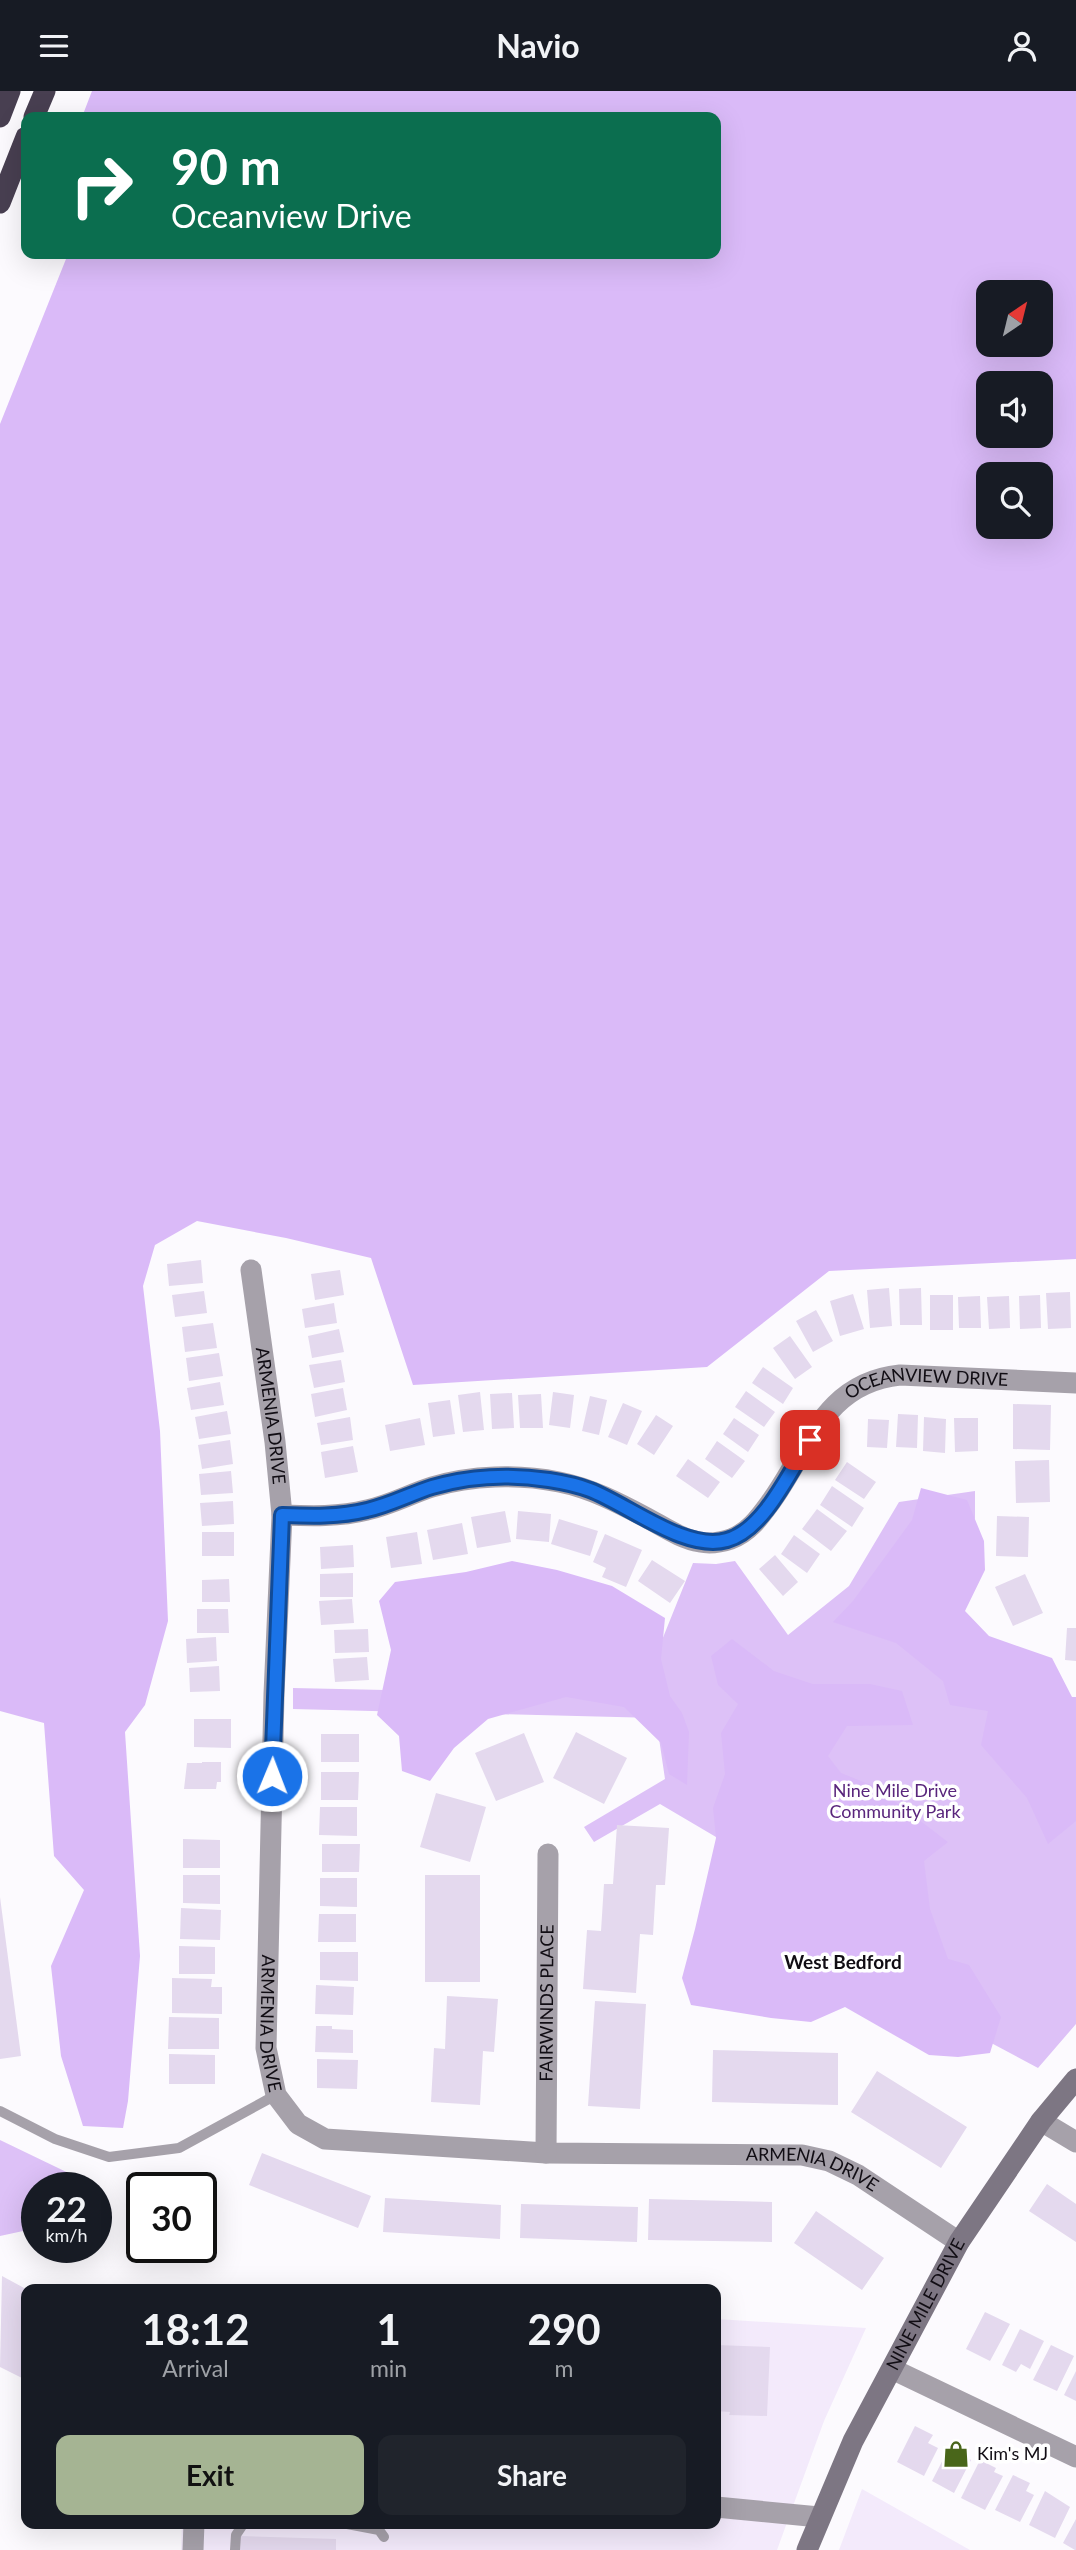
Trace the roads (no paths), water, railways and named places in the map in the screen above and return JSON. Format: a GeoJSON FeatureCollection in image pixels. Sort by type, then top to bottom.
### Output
{"type":"FeatureCollection","features":[{"type":"Feature","properties":{"kind":"highway"},"geometry":{"type":"LineString","coordinates":[[0,117],[10,91]]}},
{"type":"Feature","properties":{"kind":"highway"},"geometry":{"type":"LineString","coordinates":[[36,112],[45,91]]}},
{"type":"Feature","properties":{"kind":"highway"},"geometry":{"type":"LineString","coordinates":[[0,204],[21,151]]}},
{"type":"Feature","properties":{"kind":"street","name":"ARMENIA DRIVE"},"geometry":{"type":"LineString","coordinates":[[251,1270],[275,1442],[282,1515],[274,1694],[266,2048],[276,2095],[298,2124],[325,2139],[546,2153],[802,2155],[829,2161],[858,2175],[959,2242]]}},
{"type":"Feature","properties":{"kind":"street","name":"OCEANVIEW DRIVE"},"geometry":{"type":"LineString","coordinates":[[282,1515],[331,1515],[366,1511],[447,1483],[520,1476],[591,1490],[684,1537],[708,1543],[719,1542],[741,1534],[751,1526],[773,1499],[828,1412],[845,1394],[864,1383],[885,1376],[900,1375],[1076,1383]]}},
{"type":"Feature","properties":{"kind":"street","name":"FAIRWINDS PLACE"},"geometry":{"type":"LineString","coordinates":[[546,2153],[548,1854]]}},
{"type":"Feature","properties":{"kind":"street","name":"NINE MILE DRIVE"},"geometry":{"type":"LineString","coordinates":[[807,2550],[853,2441],[959,2242],[1041,2121],[1076,2079]]}},
{"type":"Feature","properties":{"kind":"street"},"geometry":{"type":"LineString","coordinates":[[1041,2121],[1076,2142]]}},
{"type":"Feature","properties":{"kind":"street"},"geometry":{"type":"LineString","coordinates":[[891,2369],[1076,2457]]}},
{"type":"Feature","properties":{"kind":"street"},"geometry":{"type":"LineString","coordinates":[[721,2507],[819,2517]]}},
{"type":"Feature","properties":{"kind":"street"},"geometry":{"type":"LineString","coordinates":[[193,2550],[194,2529]]}},
{"type":"Feature","properties":{"kind":"lane"},"geometry":{"type":"LineString","coordinates":[[0,2111],[55,2139],[109,2157],[179,2148],[276,2095]]}},
{"type":"Feature","properties":{"kind":"lane"},"geometry":{"type":"LineString","coordinates":[[236,2550],[236,2535],[240,2529]]}},
{"type":"Feature","properties":{"kind":"lane"},"geometry":{"type":"LineString","coordinates":[[374,2529],[379,2530],[384,2537]]}},
{"type":"Feature","properties":{"kind":"place","name":"Kim's MJ"},"geometry":{"type":"Point","coordinates":[956,2454]}},
{"type":"Feature","properties":{"kind":"district","name":"West Bedford"},"geometry":{"type":"Point","coordinates":[843,1962]}},
{"type":"Feature","properties":{"kind":"park label","name":"Nine Mile Drive Community Park"},"geometry":{"type":"Point","coordinates":[895,1802]}}]}
